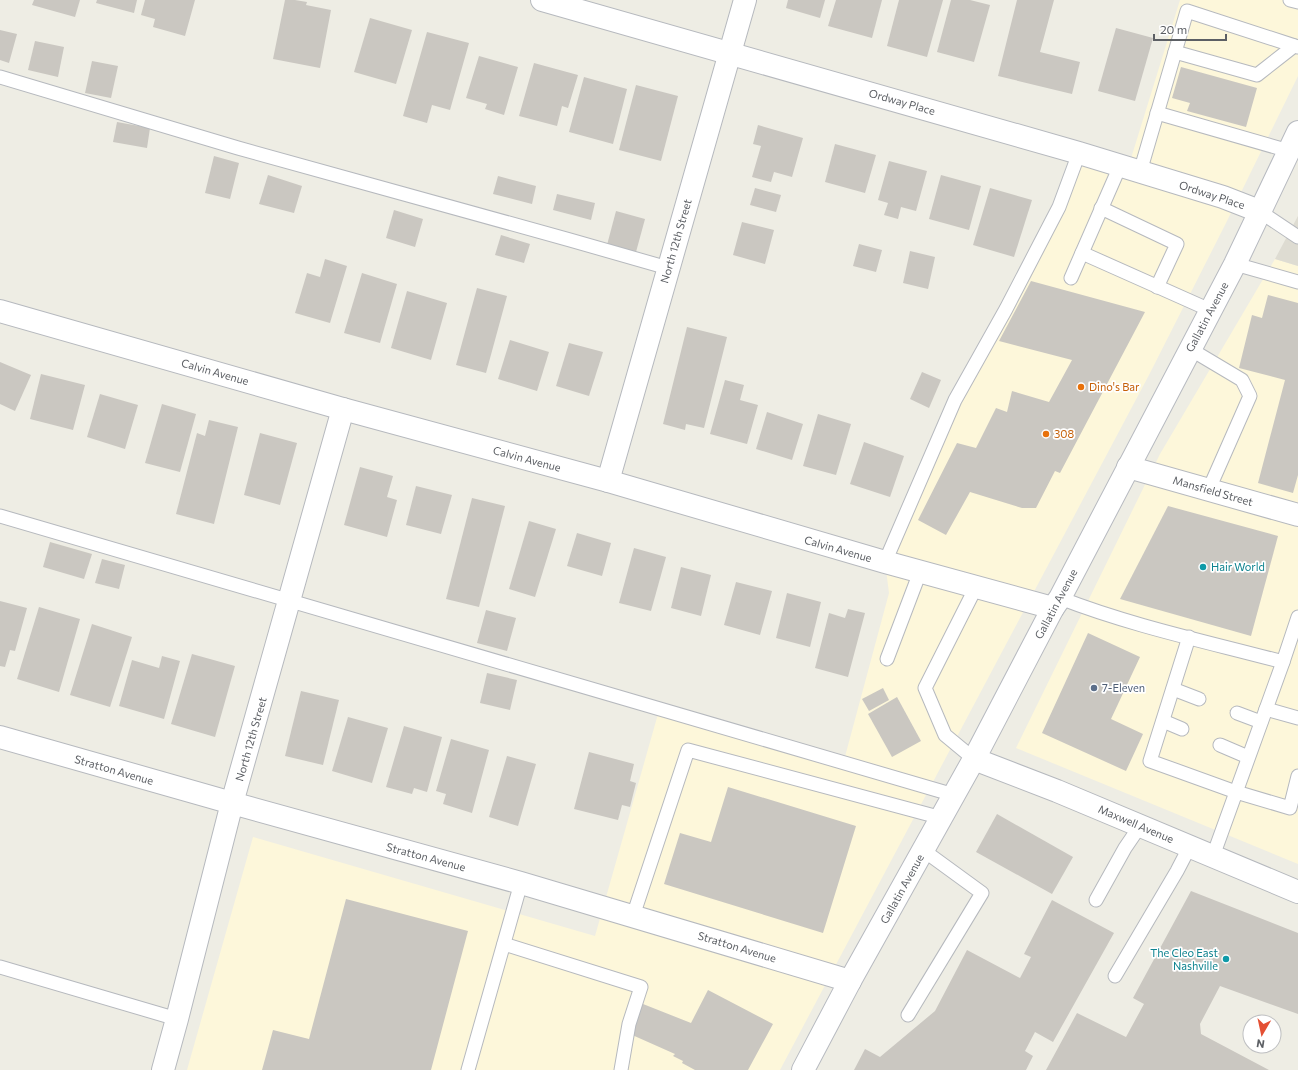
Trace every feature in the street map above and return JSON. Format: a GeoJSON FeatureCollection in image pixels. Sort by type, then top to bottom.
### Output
{"type":"FeatureCollection","features":[{"type":"Feature","properties":{"kind":"street","name":"Ordway Place"},"geometry":{"type":"LineString","coordinates":[[542,0],[1080,154],[1223,197],[1259,211]]}},
{"type":"Feature","properties":{"kind":"street","name":"North 12th Street"},"geometry":{"type":"LineString","coordinates":[[608,481],[745,0]]}},
{"type":"Feature","properties":{"kind":"street","name":"Gallatin Avenue"},"geometry":{"type":"LineString","coordinates":[[803,1070],[850,981],[974,760],[1235,264],[1259,211],[1294,142]]}},
{"type":"Feature","properties":{"kind":"street","name":"Calvin Avenue"},"geometry":{"type":"LineString","coordinates":[[0,311],[343,409],[608,481],[920,572],[976,587],[1057,603]]}},
{"type":"Feature","properties":{"kind":"street","name":"North 12th Street"},"geometry":{"type":"LineString","coordinates":[[163,1070],[232,804],[343,409]]}},
{"type":"Feature","properties":{"kind":"street","name":"Mansfield Street"},"geometry":{"type":"LineString","coordinates":[[1128,467],[1298,515]]}},
{"type":"Feature","properties":{"kind":"street","name":"Stratton Avenue"},"geometry":{"type":"LineString","coordinates":[[0,737],[232,804],[520,883],[850,981]]}},
{"type":"Feature","properties":{"kind":"street","name":"Maxwell Avenue"},"geometry":{"type":"LineString","coordinates":[[974,760],[1057,791],[1298,892]]}},
{"type":"Feature","properties":{"kind":"lane"},"geometry":{"type":"LineString","coordinates":[[1290,0],[1298,2]]}},
{"type":"Feature","properties":{"kind":"lane"},"geometry":{"type":"LineString","coordinates":[[1071,278],[1101,208],[1130,169],[1157,113],[1187,11],[1296,46]]}},
{"type":"Feature","properties":{"kind":"lane"},"geometry":{"type":"LineString","coordinates":[[1175,52],[1257,74],[1296,46]]}},
{"type":"Feature","properties":{"kind":"lane"},"geometry":{"type":"LineString","coordinates":[[0,77],[238,148],[668,268]]}},
{"type":"Feature","properties":{"kind":"lane"},"geometry":{"type":"LineString","coordinates":[[1157,113],[1294,142]]}},
{"type":"Feature","properties":{"kind":"lane"},"geometry":{"type":"LineString","coordinates":[[885,562],[955,400],[1006,309],[1058,207],[1080,154]]}},
{"type":"Feature","properties":{"kind":"lane"},"geometry":{"type":"LineString","coordinates":[[1101,208],[1177,244],[1157,287]]}},
{"type":"Feature","properties":{"kind":"lane"},"geometry":{"type":"LineString","coordinates":[[1259,211],[1298,237]]}},
{"type":"Feature","properties":{"kind":"lane"},"geometry":{"type":"LineString","coordinates":[[1082,253],[1210,310]]}},
{"type":"Feature","properties":{"kind":"lane"},"geometry":{"type":"LineString","coordinates":[[1235,264],[1298,282]]}},
{"type":"Feature","properties":{"kind":"lane"},"geometry":{"type":"LineString","coordinates":[[1190,349],[1242,380],[1250,396],[1209,490]]}},
{"type":"Feature","properties":{"kind":"lane"},"geometry":{"type":"LineString","coordinates":[[0,516],[954,795]]}},
{"type":"Feature","properties":{"kind":"lane"},"geometry":{"type":"LineString","coordinates":[[887,659],[920,572]]}},
{"type":"Feature","properties":{"kind":"lane"},"geometry":{"type":"LineString","coordinates":[[974,760],[945,736],[925,688],[976,587]]}},
{"type":"Feature","properties":{"kind":"lane"},"geometry":{"type":"LineString","coordinates":[[1057,603],[1085,608],[1283,662]]}},
{"type":"Feature","properties":{"kind":"lane"},"geometry":{"type":"LineString","coordinates":[[1213,856],[1298,617]]}},
{"type":"Feature","properties":{"kind":"lane"},"geometry":{"type":"LineString","coordinates":[[1189,637],[1150,761],[1236,792],[1290,808],[1298,776]]}},
{"type":"Feature","properties":{"kind":"lane"},"geometry":{"type":"LineString","coordinates":[[1173,689],[1199,699]]}},
{"type":"Feature","properties":{"kind":"lane"},"geometry":{"type":"LineString","coordinates":[[1266,709],[1298,718]]}},
{"type":"Feature","properties":{"kind":"lane"},"geometry":{"type":"LineString","coordinates":[[1237,713],[1261,722]]}},
{"type":"Feature","properties":{"kind":"lane"},"geometry":{"type":"LineString","coordinates":[[1163,721],[1182,729]]}},
{"type":"Feature","properties":{"kind":"lane"},"geometry":{"type":"LineString","coordinates":[[1220,745],[1248,757]]}},
{"type":"Feature","properties":{"kind":"lane"},"geometry":{"type":"LineString","coordinates":[[633,916],[688,750],[942,818]]}},
{"type":"Feature","properties":{"kind":"lane"},"geometry":{"type":"LineString","coordinates":[[1096,900],[1125,848],[1140,826]]}},
{"type":"Feature","properties":{"kind":"lane"},"geometry":{"type":"LineString","coordinates":[[1115,976],[1177,871],[1190,846]]}},
{"type":"Feature","properties":{"kind":"lane"},"geometry":{"type":"LineString","coordinates":[[908,1015],[982,893],[923,850]]}},
{"type":"Feature","properties":{"kind":"lane"},"geometry":{"type":"LineString","coordinates":[[468,1070],[520,883]]}},
{"type":"Feature","properties":{"kind":"lane"},"geometry":{"type":"LineString","coordinates":[[504,944],[642,987],[629,1024],[622,1070]]}},
{"type":"Feature","properties":{"kind":"lane"},"geometry":{"type":"LineString","coordinates":[[0,967],[177,1019]]}},
{"type":"Feature","properties":{"kind":"shaded area"},"geometry":{"type":"Polygon","coordinates":[[[1180,0],[1298,0],[1298,76],[1149,375],[780,1070],[187,1070],[253,837],[595,936],[658,714],[843,764],[889,593],[885,562],[955,400],[1079,153],[1128,168],[1180,0]]]}},
{"type":"Feature","properties":{"kind":"shaded area"},"geometry":{"type":"Polygon","coordinates":[[[1298,216],[1298,266],[1275,259],[1298,216]]]}},
{"type":"Feature","properties":{"kind":"shaded area"},"geometry":{"type":"Polygon","coordinates":[[[1275,259],[1298,266],[1298,864],[1016,748],[1160,454],[1275,259]]]}},
{"type":"Feature","properties":{"kind":"building"},"geometry":{"type":"Polygon","coordinates":[[[34,0],[80,0],[75,17],[32,5],[34,0]]]}},
{"type":"Feature","properties":{"kind":"building"},"geometry":{"type":"Polygon","coordinates":[[[97,0],[137,0],[134,13],[96,3],[97,0]]]}},
{"type":"Feature","properties":{"kind":"building"},"geometry":{"type":"Polygon","coordinates":[[[145,0],[195,0],[185,36],[153,27],[155,19],[141,15],[145,0]]]}},
{"type":"Feature","properties":{"kind":"building"},"geometry":{"type":"Polygon","coordinates":[[[285,0],[307,2],[306,5],[331,10],[320,68],[273,59],[285,0]]]}},
{"type":"Feature","properties":{"kind":"building"},"geometry":{"type":"Polygon","coordinates":[[[788,0],[825,0],[820,18],[786,8],[788,0]]]}},
{"type":"Feature","properties":{"kind":"building"},"geometry":{"type":"Polygon","coordinates":[[[836,0],[882,0],[872,38],[828,26],[836,0]]]}},
{"type":"Feature","properties":{"kind":"building"},"geometry":{"type":"Polygon","coordinates":[[[899,0],[943,0],[927,57],[887,46],[899,0]]]}},
{"type":"Feature","properties":{"kind":"building"},"geometry":{"type":"Polygon","coordinates":[[[951,0],[970,0],[990,5],[974,62],[937,52],[951,0]]]}},
{"type":"Feature","properties":{"kind":"building"},"geometry":{"type":"Polygon","coordinates":[[[1017,0],[1054,0],[1040,52],[1080,62],[1072,94],[998,76],[1017,0]]]}},
{"type":"Feature","properties":{"kind":"building"},"geometry":{"type":"Polygon","coordinates":[[[370,18],[412,30],[396,84],[354,72],[370,18]]]}},
{"type":"Feature","properties":{"kind":"building"},"geometry":{"type":"Polygon","coordinates":[[[1116,28],[1153,38],[1135,101],[1098,91],[1116,28]]]}},
{"type":"Feature","properties":{"kind":"building"},"geometry":{"type":"Polygon","coordinates":[[[0,30],[17,34],[9,63],[0,60],[0,30]]]}},
{"type":"Feature","properties":{"kind":"building"},"geometry":{"type":"Polygon","coordinates":[[[427,32],[469,43],[450,110],[432,105],[427,123],[403,116],[427,32]]]}},
{"type":"Feature","properties":{"kind":"building"},"geometry":{"type":"Polygon","coordinates":[[[35,41],[64,47],[58,77],[28,70],[35,41]]]}},
{"type":"Feature","properties":{"kind":"building"},"geometry":{"type":"Polygon","coordinates":[[[479,56],[518,67],[504,115],[485,109],[487,104],[466,98],[479,56]]]}},
{"type":"Feature","properties":{"kind":"building"},"geometry":{"type":"Polygon","coordinates":[[[92,61],[118,66],[111,98],[85,93],[92,61]]]}},
{"type":"Feature","properties":{"kind":"building"},"geometry":{"type":"Polygon","coordinates":[[[534,63],[578,75],[568,108],[562,106],[557,126],[519,116],[534,63]]]}},
{"type":"Feature","properties":{"kind":"building"},"geometry":{"type":"Polygon","coordinates":[[[1181,67],[1257,88],[1246,127],[1187,111],[1190,103],[1172,98],[1181,67]]]}},
{"type":"Feature","properties":{"kind":"building"},"geometry":{"type":"Polygon","coordinates":[[[584,77],[627,89],[613,144],[569,132],[584,77]]]}},
{"type":"Feature","properties":{"kind":"building"},"geometry":{"type":"Polygon","coordinates":[[[636,85],[678,96],[661,161],[619,150],[636,85]]]}},
{"type":"Feature","properties":{"kind":"building"},"geometry":{"type":"Polygon","coordinates":[[[117,122],[150,128],[147,148],[113,142],[117,122]]]}},
{"type":"Feature","properties":{"kind":"building"},"geometry":{"type":"Polygon","coordinates":[[[758,125],[803,138],[792,177],[774,172],[771,182],[752,177],[761,146],[753,144],[758,125]]]}},
{"type":"Feature","properties":{"kind":"building"},"geometry":{"type":"Polygon","coordinates":[[[835,144],[876,155],[865,193],[825,182],[835,144]]]}},
{"type":"Feature","properties":{"kind":"building"},"geometry":{"type":"Polygon","coordinates":[[[214,156],[239,163],[230,199],[205,193],[214,156]]]}},
{"type":"Feature","properties":{"kind":"building"},"geometry":{"type":"Polygon","coordinates":[[[889,161],[927,171],[916,211],[901,207],[898,219],[884,215],[888,203],[878,200],[889,161]]]}},
{"type":"Feature","properties":{"kind":"building"},"geometry":{"type":"Polygon","coordinates":[[[268,175],[302,186],[294,213],[259,204],[268,175]]]}},
{"type":"Feature","properties":{"kind":"building"},"geometry":{"type":"Polygon","coordinates":[[[941,175],[981,186],[969,230],[929,219],[941,175]]]}},
{"type":"Feature","properties":{"kind":"building"},"geometry":{"type":"Polygon","coordinates":[[[498,176],[536,186],[532,204],[493,194],[498,176]]]}},
{"type":"Feature","properties":{"kind":"building"},"geometry":{"type":"Polygon","coordinates":[[[755,188],[781,195],[776,212],[750,205],[755,188]]]}},
{"type":"Feature","properties":{"kind":"building"},"geometry":{"type":"Polygon","coordinates":[[[990,188],[1032,200],[1014,257],[973,245],[990,188]]]}},
{"type":"Feature","properties":{"kind":"building"},"geometry":{"type":"Polygon","coordinates":[[[557,194],[595,203],[591,220],[553,210],[557,194]]]}},
{"type":"Feature","properties":{"kind":"building"},"geometry":{"type":"Polygon","coordinates":[[[394,210],[423,219],[415,247],[386,238],[394,210]]]}},
{"type":"Feature","properties":{"kind":"building"},"geometry":{"type":"Polygon","coordinates":[[[616,211],[645,219],[636,252],[607,245],[616,211]]]}},
{"type":"Feature","properties":{"kind":"building"},"geometry":{"type":"Polygon","coordinates":[[[742,222],[774,230],[765,264],[733,255],[742,222]]]}},
{"type":"Feature","properties":{"kind":"building"},"geometry":{"type":"Polygon","coordinates":[[[501,235],[530,244],[524,263],[495,255],[501,235]]]}},
{"type":"Feature","properties":{"kind":"building"},"geometry":{"type":"Polygon","coordinates":[[[859,244],[882,250],[876,272],[853,266],[859,244]]]}},
{"type":"Feature","properties":{"kind":"building"},"geometry":{"type":"Polygon","coordinates":[[[910,251],[935,257],[928,289],[903,283],[910,251]]]}},
{"type":"Feature","properties":{"kind":"building"},"geometry":{"type":"Polygon","coordinates":[[[325,259],[347,266],[330,323],[295,313],[307,273],[320,277],[325,259]]]}},
{"type":"Feature","properties":{"kind":"building"},"geometry":{"type":"Polygon","coordinates":[[[362,273],[397,284],[380,343],[344,333],[362,273]]]}},
{"type":"Feature","properties":{"kind":"building"},"geometry":{"type":"Polygon","coordinates":[[[1031,281],[1145,312],[1060,473],[1055,471],[1036,508],[1022,508],[970,492],[946,535],[918,520],[957,443],[976,448],[996,408],[1007,412],[1012,391],[1049,402],[1072,360],[999,341],[1031,281]]]}},
{"type":"Feature","properties":{"kind":"building"},"geometry":{"type":"Polygon","coordinates":[[[477,288],[507,296],[486,373],[456,365],[477,288]]]}},
{"type":"Feature","properties":{"kind":"building"},"geometry":{"type":"Polygon","coordinates":[[[407,291],[447,303],[431,360],[391,348],[407,291]]]}},
{"type":"Feature","properties":{"kind":"building"},"geometry":{"type":"Polygon","coordinates":[[[1268,295],[1298,303],[1298,475],[1293,493],[1258,483],[1285,380],[1239,368],[1252,315],[1262,318],[1268,295]]]}},
{"type":"Feature","properties":{"kind":"building"},"geometry":{"type":"Polygon","coordinates":[[[687,327],[727,337],[704,428],[686,424],[685,430],[663,424],[687,327]]]}},
{"type":"Feature","properties":{"kind":"building"},"geometry":{"type":"Polygon","coordinates":[[[510,340],[549,352],[537,391],[498,379],[510,340]]]}},
{"type":"Feature","properties":{"kind":"building"},"geometry":{"type":"Polygon","coordinates":[[[569,343],[603,352],[589,396],[556,386],[569,343]]]}},
{"type":"Feature","properties":{"kind":"building"},"geometry":{"type":"Polygon","coordinates":[[[0,362],[31,375],[15,411],[0,404],[0,362]]]}},
{"type":"Feature","properties":{"kind":"building"},"geometry":{"type":"Polygon","coordinates":[[[922,372],[941,380],[929,408],[910,399],[922,372]]]}},
{"type":"Feature","properties":{"kind":"building"},"geometry":{"type":"Polygon","coordinates":[[[41,374],[85,385],[73,430],[30,419],[41,374]]]}},
{"type":"Feature","properties":{"kind":"building"},"geometry":{"type":"Polygon","coordinates":[[[725,380],[744,385],[740,400],[758,405],[747,444],[710,434],[725,380]]]}},
{"type":"Feature","properties":{"kind":"building"},"geometry":{"type":"Polygon","coordinates":[[[100,394],[138,405],[125,449],[87,437],[100,394]]]}},
{"type":"Feature","properties":{"kind":"building"},"geometry":{"type":"Polygon","coordinates":[[[162,404],[196,414],[180,472],[145,463],[162,404]]]}},
{"type":"Feature","properties":{"kind":"building"},"geometry":{"type":"Polygon","coordinates":[[[767,412],[803,424],[792,460],[756,449],[767,412]]]}},
{"type":"Feature","properties":{"kind":"building"},"geometry":{"type":"Polygon","coordinates":[[[818,414],[851,424],[836,475],[803,466],[818,414]]]}},
{"type":"Feature","properties":{"kind":"building"},"geometry":{"type":"Polygon","coordinates":[[[209,420],[238,427],[214,524],[176,514],[197,433],[205,436],[209,420]]]}},
{"type":"Feature","properties":{"kind":"building"},"geometry":{"type":"Polygon","coordinates":[[[260,433],[297,443],[280,505],[244,495],[260,433]]]}},
{"type":"Feature","properties":{"kind":"building"},"geometry":{"type":"Polygon","coordinates":[[[864,442],[904,456],[890,497],[850,484],[864,442]]]}},
{"type":"Feature","properties":{"kind":"building"},"geometry":{"type":"Polygon","coordinates":[[[360,467],[393,476],[387,497],[397,500],[387,537],[344,525],[360,467]]]}},
{"type":"Feature","properties":{"kind":"building"},"geometry":{"type":"Polygon","coordinates":[[[416,486],[452,495],[441,534],[406,525],[416,486]]]}},
{"type":"Feature","properties":{"kind":"building"},"geometry":{"type":"Polygon","coordinates":[[[472,498],[505,506],[479,607],[446,599],[472,498]]]}},
{"type":"Feature","properties":{"kind":"building","name":"Hair World"},"geometry":{"type":"Polygon","coordinates":[[[1168,506],[1278,536],[1251,636],[1120,599],[1168,506]]]}},
{"type":"Feature","properties":{"kind":"building"},"geometry":{"type":"Polygon","coordinates":[[[529,521],[556,529],[535,597],[509,589],[529,521]]]}},
{"type":"Feature","properties":{"kind":"building"},"geometry":{"type":"Polygon","coordinates":[[[577,533],[611,543],[602,576],[567,566],[577,533]]]}},
{"type":"Feature","properties":{"kind":"building"},"geometry":{"type":"Polygon","coordinates":[[[50,542],[92,554],[84,579],[43,567],[50,542]]]}},
{"type":"Feature","properties":{"kind":"building"},"geometry":{"type":"Polygon","coordinates":[[[634,548],[666,557],[651,611],[619,603],[634,548]]]}},
{"type":"Feature","properties":{"kind":"building"},"geometry":{"type":"Polygon","coordinates":[[[102,559],[125,565],[119,589],[95,583],[102,559]]]}},
{"type":"Feature","properties":{"kind":"building"},"geometry":{"type":"Polygon","coordinates":[[[681,567],[711,575],[701,616],[671,608],[681,567]]]}},
{"type":"Feature","properties":{"kind":"building"},"geometry":{"type":"Polygon","coordinates":[[[736,582],[772,591],[760,635],[724,625],[736,582]]]}},
{"type":"Feature","properties":{"kind":"building"},"geometry":{"type":"Polygon","coordinates":[[[787,593],[821,602],[810,647],[776,638],[787,593]]]}},
{"type":"Feature","properties":{"kind":"building"},"geometry":{"type":"Polygon","coordinates":[[[0,601],[27,608],[15,651],[10,650],[5,667],[0,666],[0,601]]]}},
{"type":"Feature","properties":{"kind":"building"},"geometry":{"type":"Polygon","coordinates":[[[39,607],[80,619],[59,692],[17,679],[39,607]]]}},
{"type":"Feature","properties":{"kind":"building"},"geometry":{"type":"Polygon","coordinates":[[[848,609],[865,613],[848,677],[815,668],[829,613],[845,618],[848,609]]]}},
{"type":"Feature","properties":{"kind":"building"},"geometry":{"type":"Polygon","coordinates":[[[486,610],[516,618],[507,651],[477,643],[486,610]]]}},
{"type":"Feature","properties":{"kind":"building"},"geometry":{"type":"Polygon","coordinates":[[[92,624],[132,637],[110,707],[70,695],[92,624]]]}},
{"type":"Feature","properties":{"kind":"building","name":"7-Eleven"},"geometry":{"type":"Polygon","coordinates":[[[1088,633],[1140,657],[1111,719],[1143,734],[1126,771],[1042,733],[1088,633]]]}},
{"type":"Feature","properties":{"kind":"building"},"geometry":{"type":"Polygon","coordinates":[[[192,654],[235,666],[215,737],[171,724],[192,654]]]}},
{"type":"Feature","properties":{"kind":"building"},"geometry":{"type":"Polygon","coordinates":[[[162,656],[180,661],[164,719],[119,706],[132,660],[159,668],[162,656]]]}},
{"type":"Feature","properties":{"kind":"building"},"geometry":{"type":"Polygon","coordinates":[[[487,673],[517,680],[510,710],[480,703],[487,673]]]}},
{"type":"Feature","properties":{"kind":"building"},"geometry":{"type":"Polygon","coordinates":[[[883,688],[889,700],[869,711],[862,699],[883,688]]]}},
{"type":"Feature","properties":{"kind":"building"},"geometry":{"type":"Polygon","coordinates":[[[301,691],[339,700],[323,765],[285,756],[301,691]]]}},
{"type":"Feature","properties":{"kind":"building"},"geometry":{"type":"Polygon","coordinates":[[[897,697],[921,741],[892,757],[868,714],[897,697]]]}},
{"type":"Feature","properties":{"kind":"building"},"geometry":{"type":"Polygon","coordinates":[[[348,717],[388,728],[372,783],[332,771],[348,717]]]}},
{"type":"Feature","properties":{"kind":"building"},"geometry":{"type":"Polygon","coordinates":[[[404,726],[442,737],[427,792],[414,788],[412,794],[386,787],[404,726]]]}},
{"type":"Feature","properties":{"kind":"building"},"geometry":{"type":"Polygon","coordinates":[[[451,739],[489,750],[472,813],[443,804],[446,794],[436,791],[451,739]]]}},
{"type":"Feature","properties":{"kind":"building"},"geometry":{"type":"Polygon","coordinates":[[[589,752],[634,764],[630,781],[636,783],[630,807],[622,805],[618,820],[574,809],[589,752]]]}},
{"type":"Feature","properties":{"kind":"building"},"geometry":{"type":"Polygon","coordinates":[[[507,756],[536,764],[518,826],[489,817],[507,756]]]}},
{"type":"Feature","properties":{"kind":"building"},"geometry":{"type":"Polygon","coordinates":[[[728,787],[856,826],[823,933],[664,884],[680,833],[711,842],[728,787]]]}},
{"type":"Feature","properties":{"kind":"building"},"geometry":{"type":"Polygon","coordinates":[[[997,814],[1073,857],[1052,894],[976,852],[997,814]]]}},
{"type":"Feature","properties":{"kind":"building","name":"The Cleo East Nashville"},"geometry":{"type":"Polygon","coordinates":[[[1191,891],[1298,933],[1298,1014],[1220,986],[1200,1024],[1201,1034],[1269,1070],[1046,1070],[1077,1013],[1126,1037],[1144,1004],[1133,998],[1191,891]]]}},
{"type":"Feature","properties":{"kind":"building"},"geometry":{"type":"Polygon","coordinates":[[[346,899],[468,931],[431,1070],[262,1070],[273,1030],[309,1039],[346,899]]]}},
{"type":"Feature","properties":{"kind":"building"},"geometry":{"type":"Polygon","coordinates":[[[1052,900],[1114,933],[1053,1042],[1035,1032],[1025,1051],[1033,1056],[1026,1070],[854,1070],[865,1049],[880,1057],[935,1011],[967,950],[1020,978],[1031,957],[1024,954],[1052,900]]]}},
{"type":"Feature","properties":{"kind":"building"},"geometry":{"type":"Polygon","coordinates":[[[708,990],[773,1024],[748,1070],[695,1070],[673,1056],[675,1054],[630,1034],[643,1004],[691,1023],[708,990]]]}},
{"type":"Feature","properties":{"kind":"place","name":"Dino's Bar"},"geometry":{"type":"Point","coordinates":[1081,387]}},
{"type":"Feature","properties":{"kind":"place","name":"308"},"geometry":{"type":"Point","coordinates":[1046,434]}},
{"type":"Feature","properties":{"kind":"place","name":"Hair World"},"geometry":{"type":"Point","coordinates":[1203,567]}},
{"type":"Feature","properties":{"kind":"place","name":"7-Eleven"},"geometry":{"type":"Point","coordinates":[1094,688]}},
{"type":"Feature","properties":{"kind":"place","name":"The Cleo East Nashville"},"geometry":{"type":"Point","coordinates":[1226,959]}}]}
